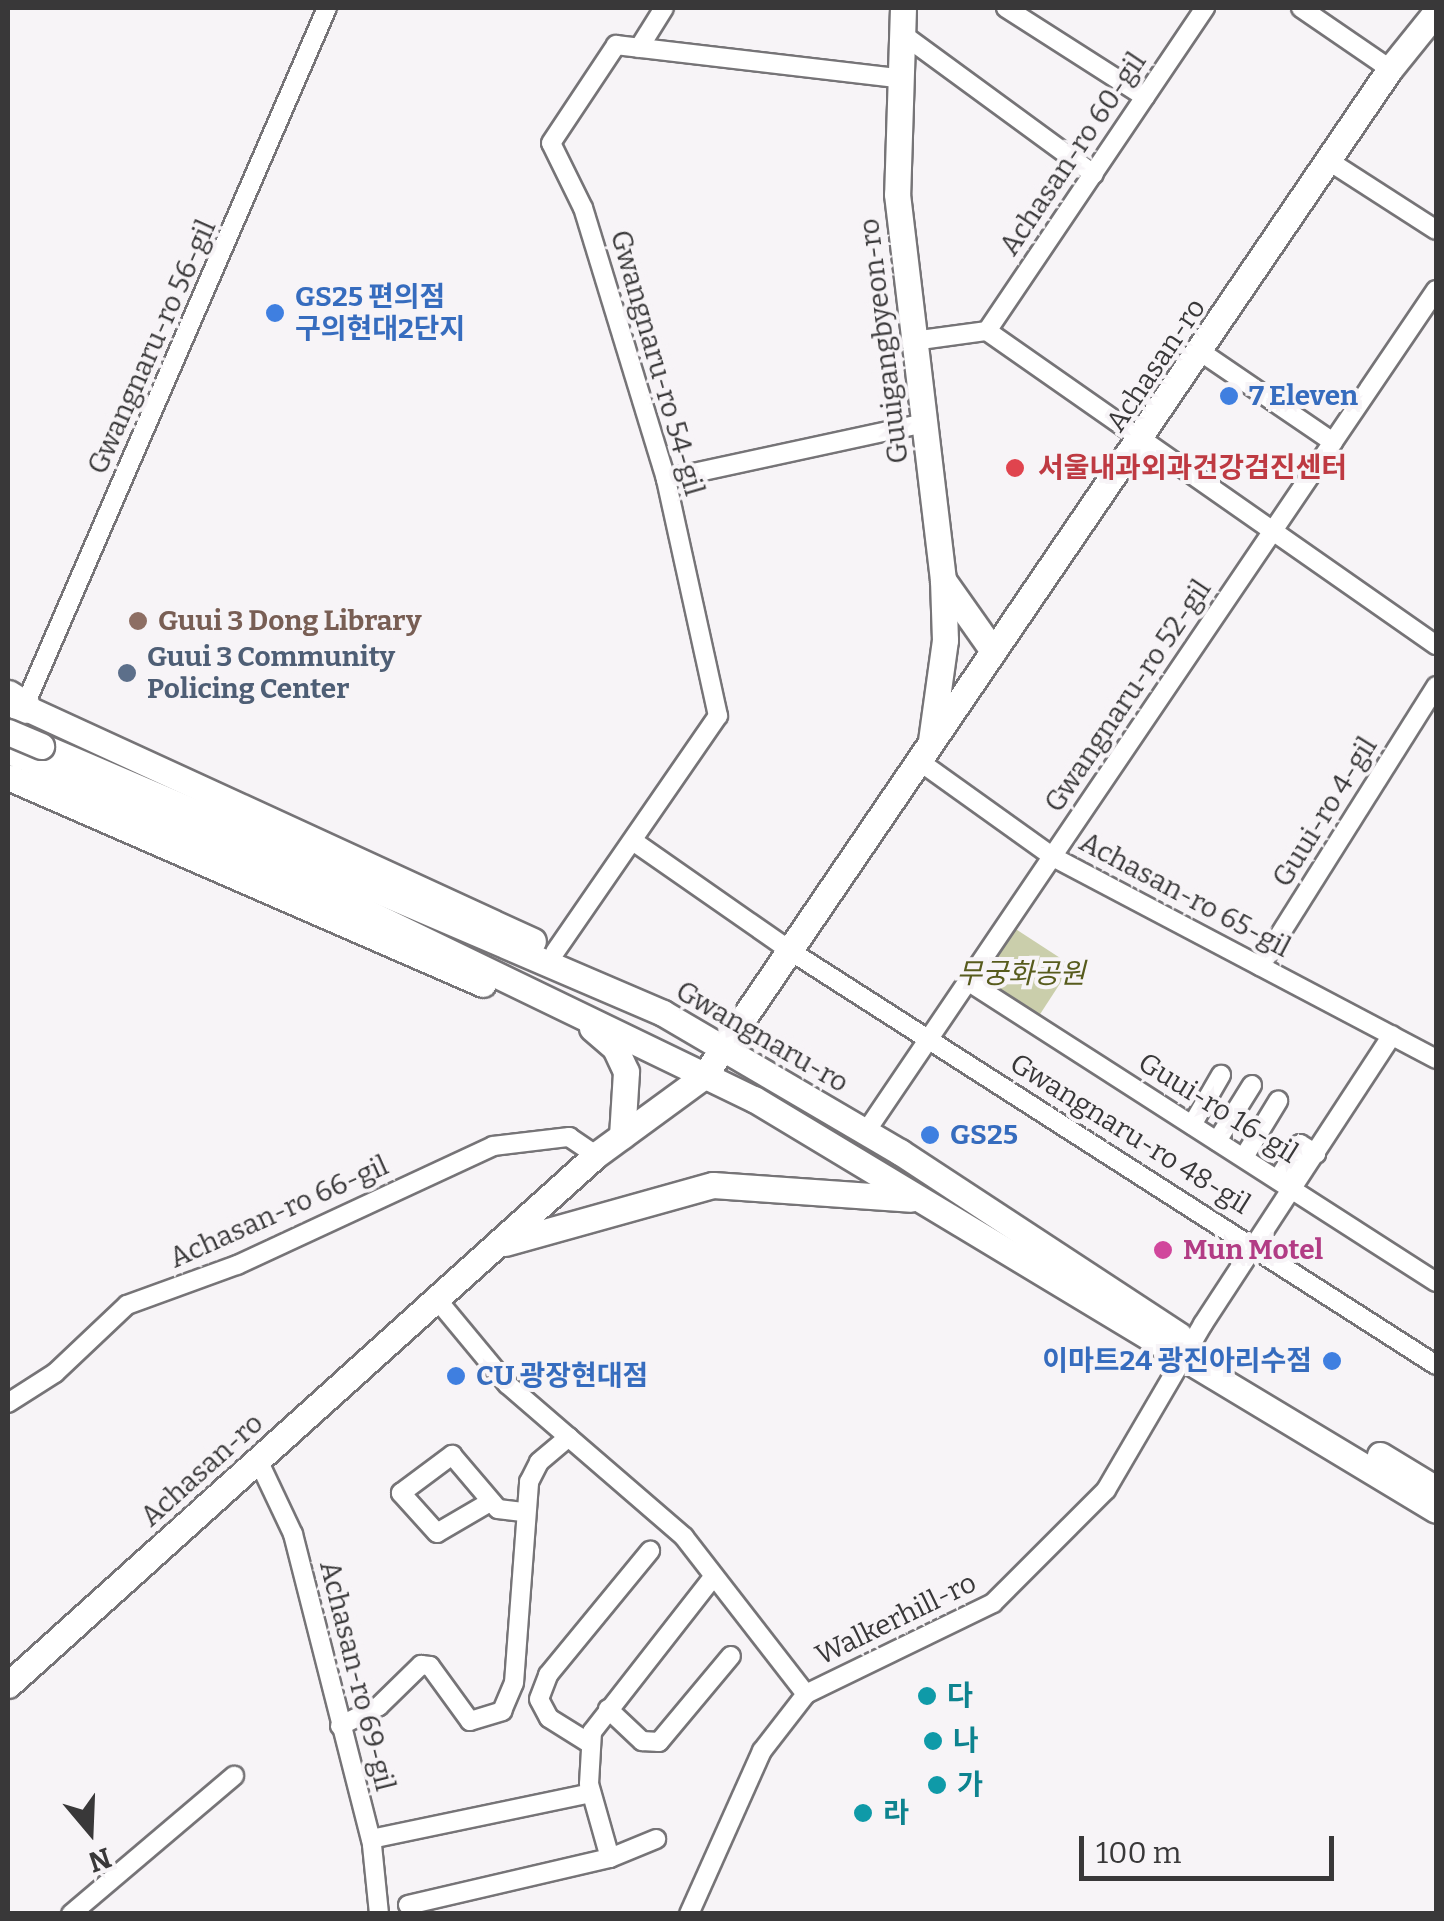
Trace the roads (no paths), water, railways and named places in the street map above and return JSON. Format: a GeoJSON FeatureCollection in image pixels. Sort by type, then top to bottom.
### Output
{"type":"FeatureCollection","features":[{"type":"Feature","properties":{"kind":"main road","name":"Achasan-ro"},"geometry":{"type":"LineString","coordinates":[[8,1685],[439,1302],[596,1155],[704,1076],[727,1049],[1390,69],[1436,12]]}},
{"type":"Feature","properties":{"kind":"main road","name":"Guuigangbyeon-ro"},"geometry":{"type":"LineString","coordinates":[[902,20],[896,78],[897,194],[943,580],[993,652]]}},
{"type":"Feature","properties":{"kind":"main road"},"geometry":{"type":"LineString","coordinates":[[925,754],[944,640],[943,580]]}},
{"type":"Feature","properties":{"kind":"main road"},"geometry":{"type":"LineString","coordinates":[[13,712],[556,952],[632,998]]}},
{"type":"Feature","properties":{"kind":"main road","name":"Gwangnaru-ro"},"geometry":{"type":"LineString","coordinates":[[13,712],[584,982],[632,998],[727,1049],[865,1132],[1188,1350],[1436,1510]]}},
{"type":"Feature","properties":{"kind":"main road","name":"Gwangnaru-ro"},"geometry":{"type":"LineString","coordinates":[[8,749],[542,993],[704,1076],[1436,1489]]}},
{"type":"Feature","properties":{"kind":"main road"},"geometry":{"type":"LineString","coordinates":[[8,778],[500,991],[542,993]]}},
{"type":"Feature","properties":{"kind":"main road"},"geometry":{"type":"LineString","coordinates":[[570,1008],[615,1048],[626,1072],[622,1136]]}},
{"type":"Feature","properties":{"kind":"main road"},"geometry":{"type":"LineString","coordinates":[[496,1246],[713,1185],[924,1201]]}},
{"type":"Feature","properties":{"kind":"street","name":"Gwangnaru-ro 56-gil"},"geometry":{"type":"LineString","coordinates":[[8,749],[13,712],[328,8]]}},
{"type":"Feature","properties":{"kind":"street"},"geometry":{"type":"LineString","coordinates":[[664,8],[639,48],[896,78]]}},
{"type":"Feature","properties":{"kind":"street"},"geometry":{"type":"LineString","coordinates":[[1006,8],[1145,97]]}},
{"type":"Feature","properties":{"kind":"street","name":"Achasan-ro 60-gil"},"geometry":{"type":"LineString","coordinates":[[987,331],[1205,8]]}},
{"type":"Feature","properties":{"kind":"street"},"geometry":{"type":"LineString","coordinates":[[1300,8],[1390,69]]}},
{"type":"Feature","properties":{"kind":"street"},"geometry":{"type":"LineString","coordinates":[[902,20],[1094,174]]}},
{"type":"Feature","properties":{"kind":"street","name":"Gwangnaru-ro 54-gil"},"geometry":{"type":"LineString","coordinates":[[556,952],[718,716],[666,479],[583,208],[551,144],[616,45],[639,48]]}},
{"type":"Feature","properties":{"kind":"street"},"geometry":{"type":"LineString","coordinates":[[1329,161],[1436,230]]}},
{"type":"Feature","properties":{"kind":"street","name":"Gwangnaru-ro 52-gil"},"geometry":{"type":"LineString","coordinates":[[865,1132],[1436,290]]}},
{"type":"Feature","properties":{"kind":"street"},"geometry":{"type":"LineString","coordinates":[[913,341],[987,331],[1140,442],[1436,645]]}},
{"type":"Feature","properties":{"kind":"street"},"geometry":{"type":"LineString","coordinates":[[1200,352],[1333,442]]}},
{"type":"Feature","properties":{"kind":"street"},"geometry":{"type":"LineString","coordinates":[[666,479],[924,423]]}},
{"type":"Feature","properties":{"kind":"street","name":"Guui-ro 4-gil"},"geometry":{"type":"LineString","coordinates":[[1260,966],[1436,686]]}},
{"type":"Feature","properties":{"kind":"street","name":"Achasan-ro 65-gil"},"geometry":{"type":"LineString","coordinates":[[925,754],[1053,857],[1436,1059]]}},
{"type":"Feature","properties":{"kind":"street"},"geometry":{"type":"LineString","coordinates":[[633,841],[792,952]]}},
{"type":"Feature","properties":{"kind":"street","name":"Gwangnaru-ro 48-gil"},"geometry":{"type":"LineString","coordinates":[[792,952],[1436,1365]]}},
{"type":"Feature","properties":{"kind":"street","name":"Guui-ro 16-gil"},"geometry":{"type":"LineString","coordinates":[[969,982],[1436,1282]]}},
{"type":"Feature","properties":{"kind":"street","name":"Walkerhill-ro"},"geometry":{"type":"LineString","coordinates":[[684,1912],[762,1751],[806,1694],[993,1603],[1022,1581],[1106,1490],[1188,1350],[1258,1248],[1286,1184],[1316,1154],[1392,1035]]}},
{"type":"Feature","properties":{"kind":"street"},"geometry":{"type":"LineString","coordinates":[[1192,1125],[1222,1075]]}},
{"type":"Feature","properties":{"kind":"street"},"geometry":{"type":"LineString","coordinates":[[1217,1140],[1252,1085]]}},
{"type":"Feature","properties":{"kind":"street"},"geometry":{"type":"LineString","coordinates":[[1244,1157],[1278,1101]]}},
{"type":"Feature","properties":{"kind":"street","name":"Achasan-ro 66-gil"},"geometry":{"type":"LineString","coordinates":[[8,1403],[55,1373],[127,1305],[238,1265],[493,1146],[569,1137],[596,1155]]}},
{"type":"Feature","properties":{"kind":"street"},"geometry":{"type":"LineString","coordinates":[[439,1302],[507,1384],[684,1538],[806,1694]]}},
{"type":"Feature","properties":{"kind":"street"},"geometry":{"type":"LineString","coordinates":[[340,1726],[379,1706],[421,1664],[430,1666],[470,1721],[502,1711],[514,1683],[523,1512],[539,1462],[568,1437]]}},
{"type":"Feature","properties":{"kind":"street"},"geometry":{"type":"LineString","coordinates":[[490,1502],[437,1533],[401,1493],[452,1455],[490,1502],[523,1512]]}},
{"type":"Feature","properties":{"kind":"street","name":"Achasan-ro 69-gil"},"geometry":{"type":"LineString","coordinates":[[258,1460],[293,1534],[371,1839],[378,1914]]}},
{"type":"Feature","properties":{"kind":"street"},"geometry":{"type":"LineString","coordinates":[[589,1743],[549,1718],[538,1699],[548,1675],[650,1551]]}},
{"type":"Feature","properties":{"kind":"street"},"geometry":{"type":"LineString","coordinates":[[610,1858],[591,1792],[589,1743],[608,1709],[714,1576]]}},
{"type":"Feature","properties":{"kind":"street"},"geometry":{"type":"LineString","coordinates":[[608,1709],[642,1740],[659,1742],[731,1656]]}},
{"type":"Feature","properties":{"kind":"street"},"geometry":{"type":"LineString","coordinates":[[70,1914],[234,1776]]}},
{"type":"Feature","properties":{"kind":"street"},"geometry":{"type":"LineString","coordinates":[[371,1839],[591,1792]]}},
{"type":"Feature","properties":{"kind":"street"},"geometry":{"type":"LineString","coordinates":[[408,1905],[610,1858],[656,1840]]}},
{"type":"Feature","properties":{"kind":"place","name":"GS25 편의점 구의현대2단지"},"geometry":{"type":"Point","coordinates":[275,313]}},
{"type":"Feature","properties":{"kind":"place","name":"7 Eleven"},"geometry":{"type":"Point","coordinates":[1229,396]}},
{"type":"Feature","properties":{"kind":"place","name":"서울내과외과건강검진센터"},"geometry":{"type":"Point","coordinates":[1015,468]}},
{"type":"Feature","properties":{"kind":"place","name":"Guui 3 Dong Library"},"geometry":{"type":"Point","coordinates":[138,621]}},
{"type":"Feature","properties":{"kind":"place","name":"Guui 3 Community Policing Center"},"geometry":{"type":"Point","coordinates":[127,673]}},
{"type":"Feature","properties":{"kind":"place","name":"GS25"},"geometry":{"type":"Point","coordinates":[930,1135]}},
{"type":"Feature","properties":{"kind":"place","name":"Mun Motel"},"geometry":{"type":"Point","coordinates":[1163,1250]}},
{"type":"Feature","properties":{"kind":"place","name":"이마트24 광진아리수점"},"geometry":{"type":"Point","coordinates":[1332,1361]}},
{"type":"Feature","properties":{"kind":"place","name":"CU 광장현대점"},"geometry":{"type":"Point","coordinates":[456,1376]}},
{"type":"Feature","properties":{"kind":"place","name":"다"},"geometry":{"type":"Point","coordinates":[927,1696]}},
{"type":"Feature","properties":{"kind":"place","name":"나"},"geometry":{"type":"Point","coordinates":[933,1741]}},
{"type":"Feature","properties":{"kind":"place","name":"가"},"geometry":{"type":"Point","coordinates":[937,1785]}},
{"type":"Feature","properties":{"kind":"place","name":"라"},"geometry":{"type":"Point","coordinates":[863,1813]}},
{"type":"Feature","properties":{"kind":"park label","name":"무궁화공원"},"geometry":{"type":"Point","coordinates":[1021,974]}}]}
